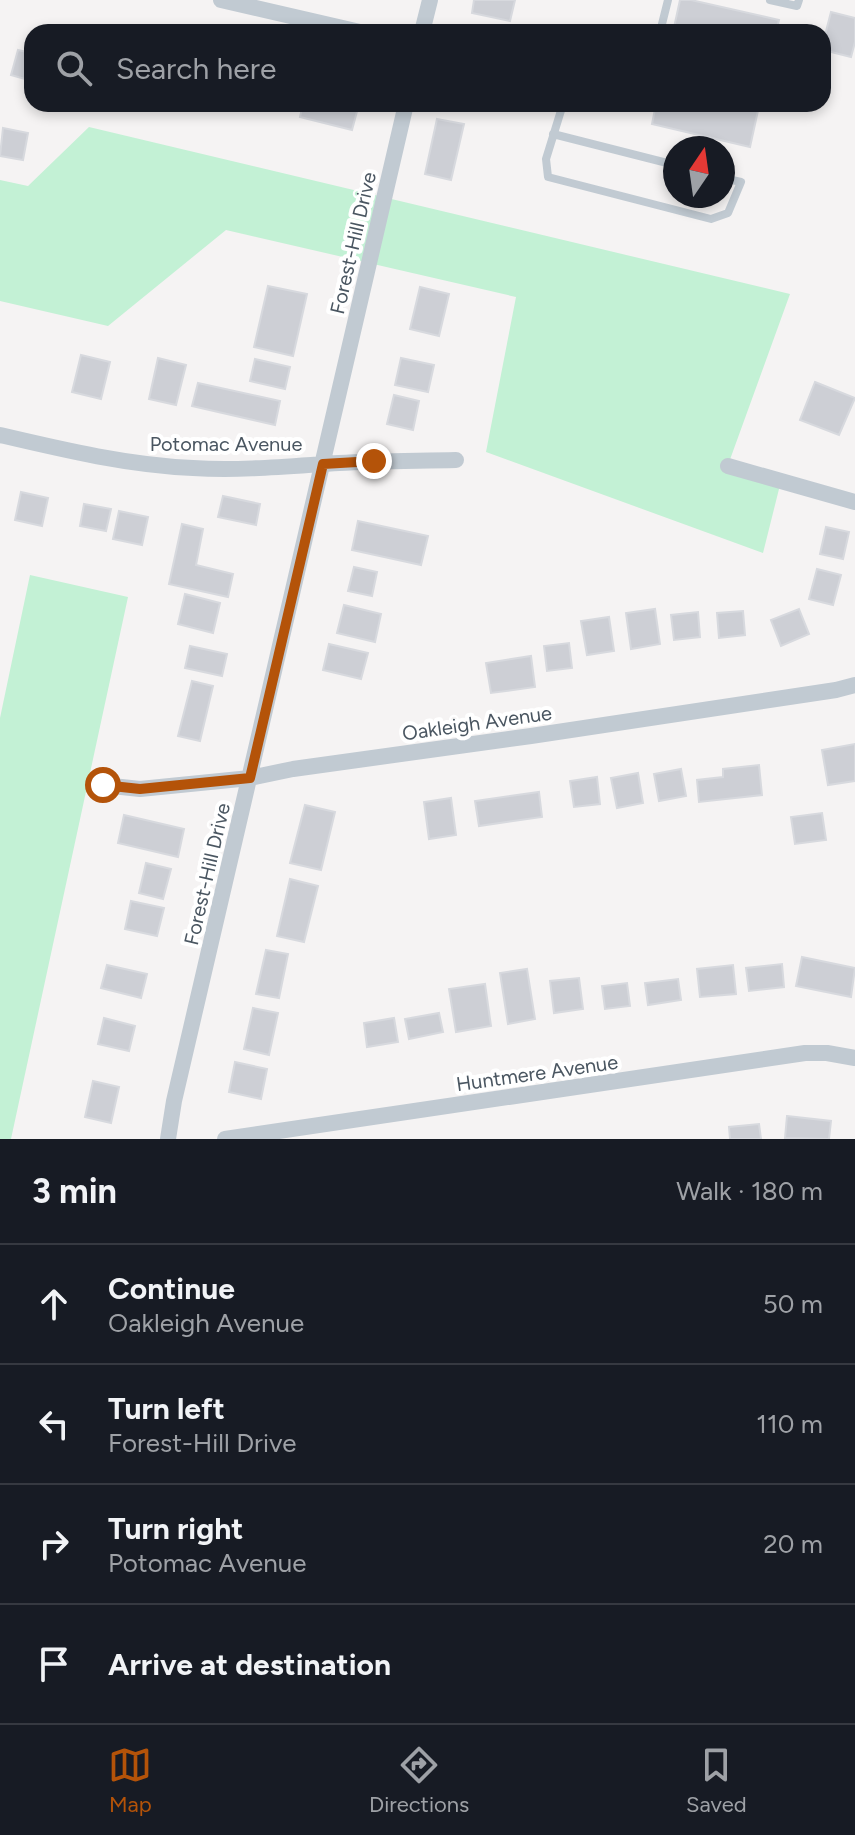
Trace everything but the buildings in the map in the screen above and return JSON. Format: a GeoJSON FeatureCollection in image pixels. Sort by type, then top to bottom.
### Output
{"type":"FeatureCollection","features":[{"type":"Feature","properties":{"kind":"street"},"geometry":{"type":"LineString","coordinates":[[221,0],[325,24]]}},
{"type":"Feature","properties":{"kind":"street"},"geometry":{"type":"LineString","coordinates":[[424,24],[430,0]]}},
{"type":"Feature","properties":{"kind":"street","name":"Forest-Hill Drive"},"geometry":{"type":"LineString","coordinates":[[168,1139],[174,1101],[404,112]]}},
{"type":"Feature","properties":{"kind":"street","name":"Potomac Avenue"},"geometry":{"type":"LineString","coordinates":[[0,435],[139,464],[194,468],[456,460]]}},
{"type":"Feature","properties":{"kind":"street"},"geometry":{"type":"LineString","coordinates":[[728,466],[855,502]]}},
{"type":"Feature","properties":{"kind":"street","name":"Oakleigh Avenue"},"geometry":{"type":"LineString","coordinates":[[103,785],[140,789],[250,778],[855,685]]}},
{"type":"Feature","properties":{"kind":"street","name":"Huntmere Avenue"},"geometry":{"type":"LineString","coordinates":[[225,1139],[805,1053],[855,1058]]}},
{"type":"Feature","properties":{"kind":"lane"},"geometry":{"type":"LineString","coordinates":[[662,24],[668,0]]}},
{"type":"Feature","properties":{"kind":"lane"},"geometry":{"type":"LineString","coordinates":[[770,0],[797,6],[799,0]]}},
{"type":"Feature","properties":{"kind":"lane"},"geometry":{"type":"LineString","coordinates":[[560,112],[546,159],[548,177],[663,207]]}},
{"type":"Feature","properties":{"kind":"lane"},"geometry":{"type":"LineString","coordinates":[[553,134],[663,162]]}},
{"type":"Feature","properties":{"kind":"lane"},"geometry":{"type":"LineString","coordinates":[[735,181],[741,182],[735,196]]}},
{"type":"Feature","properties":{"kind":"lane"},"geometry":{"type":"LineString","coordinates":[[668,208],[711,219],[728,213],[730,208]]}},
{"type":"Feature","properties":{"kind":"green space"},"geometry":{"type":"Polygon","coordinates":[[[89,127],[790,294],[728,465],[781,481],[763,553],[486,452],[516,297],[226,230],[108,326],[0,301],[0,180],[28,186],[89,127]]]}},
{"type":"Feature","properties":{"kind":"green space"},"geometry":{"type":"Polygon","coordinates":[[[30,575],[128,597],[11,1139],[0,1139],[0,718],[30,575]]]}},
{"type":"Feature","properties":{"kind":"route"},"geometry":{"type":"LineString","coordinates":[[103,785],[140,789],[250,778],[323,464],[374,461]]}}]}
